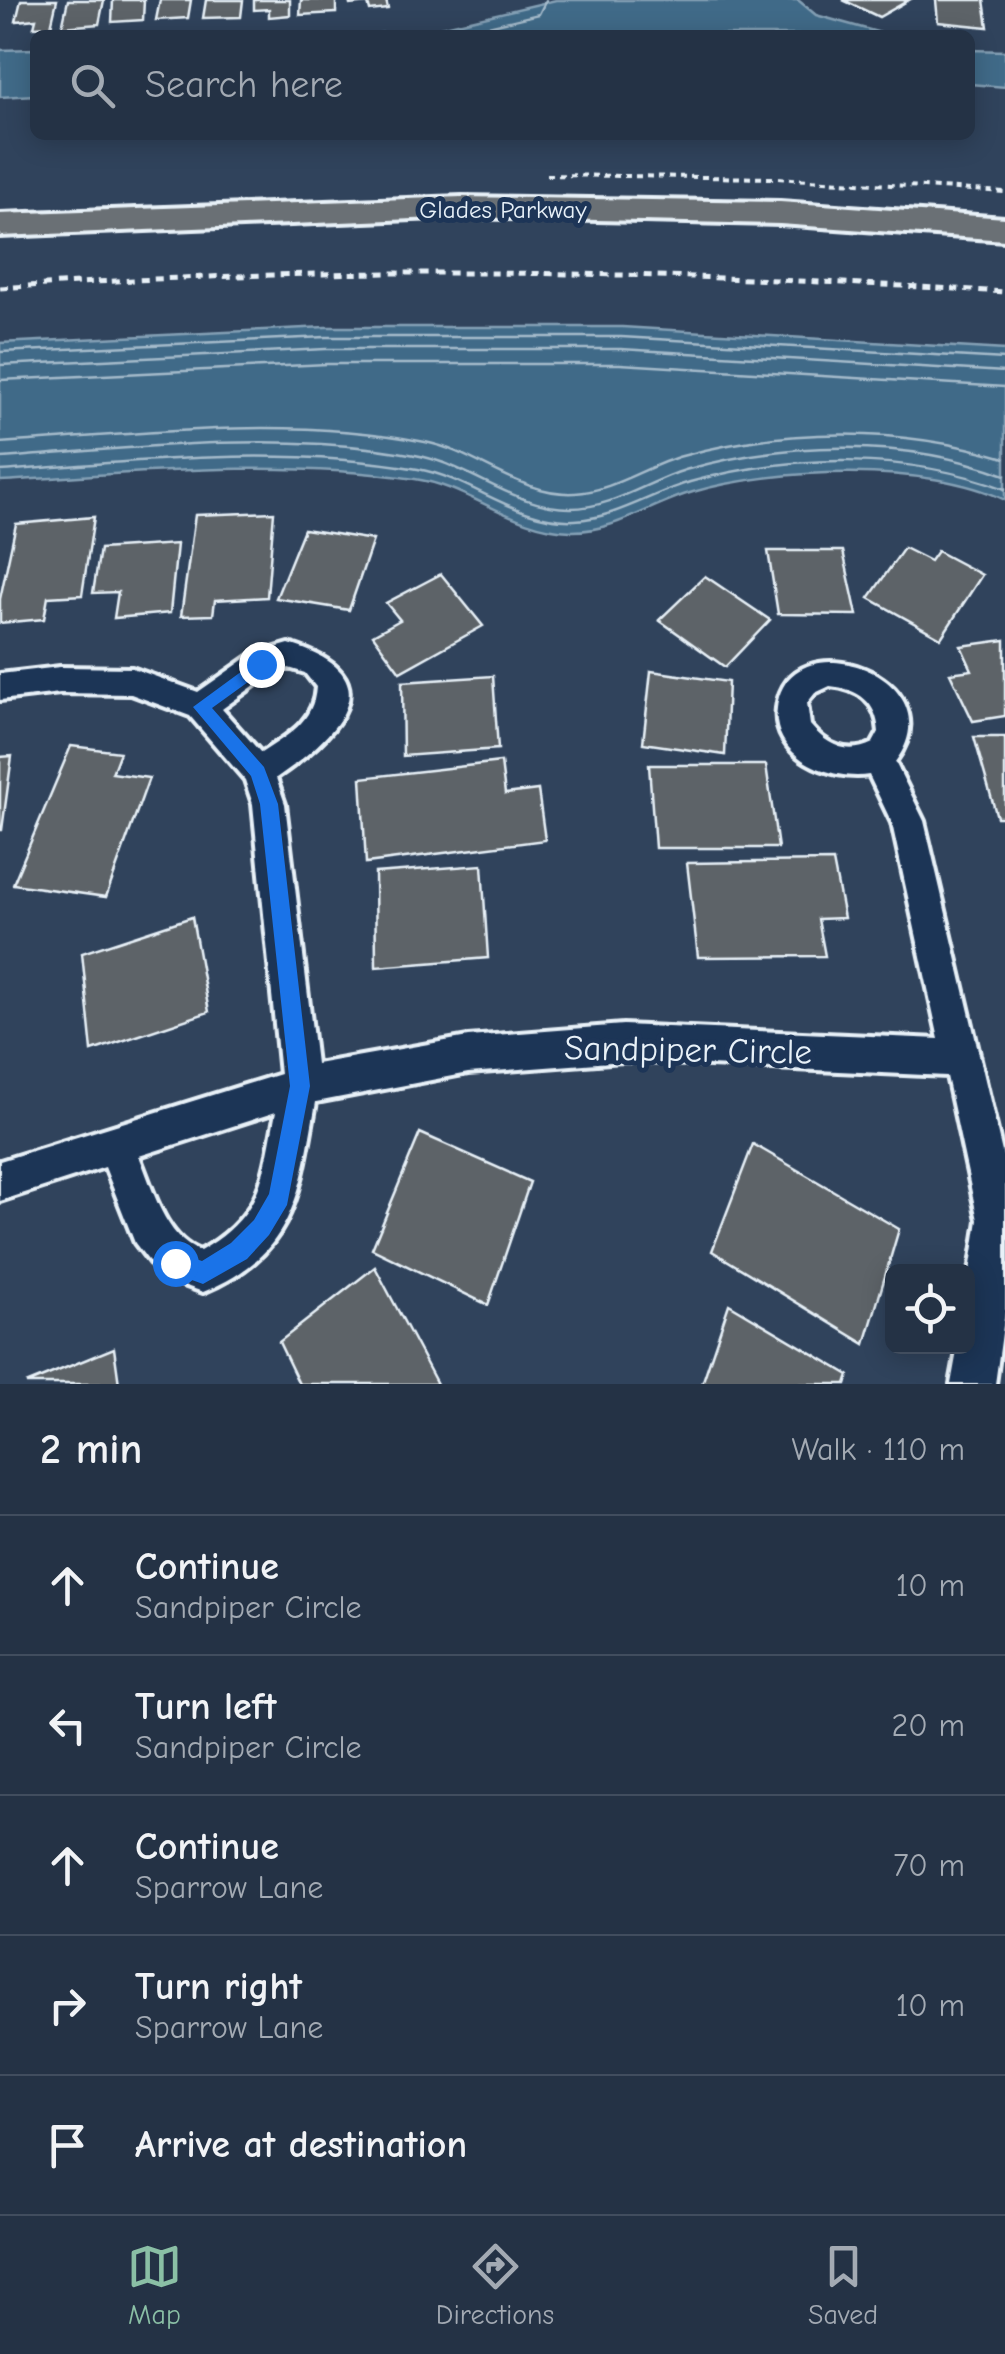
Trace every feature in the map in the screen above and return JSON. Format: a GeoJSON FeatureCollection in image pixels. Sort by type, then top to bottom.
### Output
{"type":"FeatureCollection","features":[{"type":"Feature","properties":{"kind":"main road","name":"Glades Parkway"},"geometry":{"type":"LineString","coordinates":[[0,224],[462,207],[780,213],[1005,229]]}},
{"type":"Feature","properties":{"kind":"main road","name":"Glades Parkway"},"geometry":{"type":"LineString","coordinates":[[0,258],[105,251],[460,242]]}},
{"type":"Feature","properties":{"kind":"main road"},"geometry":{"type":"LineString","coordinates":[[831,251],[1005,263]]}},
{"type":"Feature","properties":{"kind":"street"},"geometry":{"type":"LineString","coordinates":[[201,707],[261,664],[289,656],[315,664],[331,684],[330,714],[307,740],[258,772]]}},
{"type":"Feature","properties":{"kind":"street"},"geometry":{"type":"LineString","coordinates":[[0,687],[60,680],[132,681],[201,707],[258,772],[269,804],[300,1086],[279,1198],[262,1228],[239,1251],[203,1272],[175,1263],[150,1228],[116,1146]]}},
{"type":"Feature","properties":{"kind":"street"},"geometry":{"type":"LineString","coordinates":[[877,758],[908,821],[998,1220],[973,1384]]}},
{"type":"Feature","properties":{"kind":"street","name":"Sandpiper Circle"},"geometry":{"type":"LineString","coordinates":[[0,1180],[300,1086],[468,1056],[623,1042],[960,1058]]}},
{"type":"Feature","properties":{"kind":"path"},"geometry":{"type":"LineString","coordinates":[[0,288],[202,277],[506,268],[682,273],[1005,292]]}},
{"type":"Feature","properties":{"kind":"water"},"geometry":{"type":"Polygon","coordinates":[[[556,0],[798,0],[816,15],[870,30],[419,30],[556,0]]]}},
{"type":"Feature","properties":{"kind":"water"},"geometry":{"type":"Polygon","coordinates":[[[30,49],[30,95],[0,97],[0,50],[30,49]]]}},
{"type":"Feature","properties":{"kind":"water"},"geometry":{"type":"Polygon","coordinates":[[[975,50],[1005,51],[1005,87],[975,84],[975,50]]]}},
{"type":"Feature","properties":{"kind":"water"},"geometry":{"type":"Polygon","coordinates":[[[326,327],[622,327],[1005,350],[1005,500],[935,479],[894,474],[807,474],[693,492],[603,527],[571,531],[550,529],[510,516],[435,483],[363,473],[208,470],[0,481],[0,343],[326,327]]]}},
{"type":"Feature","properties":{"kind":"building"},"geometry":{"type":"Polygon","coordinates":[[[21,0],[57,0],[51,26],[34,27],[36,19],[16,21],[21,0]]]}},
{"type":"Feature","properties":{"kind":"building"},"geometry":{"type":"Polygon","coordinates":[[[68,0],[104,0],[99,24],[62,27],[68,0]]]}},
{"type":"Feature","properties":{"kind":"building"},"geometry":{"type":"Polygon","coordinates":[[[113,0],[144,0],[143,20],[112,22],[113,0]]]}},
{"type":"Feature","properties":{"kind":"building"},"geometry":{"type":"Polygon","coordinates":[[[160,0],[191,0],[188,18],[156,20],[160,0]]]}},
{"type":"Feature","properties":{"kind":"building"},"geometry":{"type":"Polygon","coordinates":[[[206,0],[243,0],[241,17],[203,18],[206,0]]]}},
{"type":"Feature","properties":{"kind":"building"},"geometry":{"type":"Polygon","coordinates":[[[254,0],[290,0],[290,15],[269,17],[269,9],[254,10],[254,0]]]}},
{"type":"Feature","properties":{"kind":"building"},"geometry":{"type":"Polygon","coordinates":[[[301,0],[336,0],[336,13],[300,15],[301,0]]]}},
{"type":"Feature","properties":{"kind":"building"},"geometry":{"type":"Polygon","coordinates":[[[349,0],[386,0],[388,9],[370,11],[368,3],[350,5],[349,0]]]}},
{"type":"Feature","properties":{"kind":"building"},"geometry":{"type":"Polygon","coordinates":[[[843,0],[909,0],[879,17],[843,0]]]}},
{"type":"Feature","properties":{"kind":"building"},"geometry":{"type":"Polygon","coordinates":[[[936,0],[984,0],[988,27],[938,22],[936,0]]]}},
{"type":"Feature","properties":{"kind":"building"},"geometry":{"type":"Polygon","coordinates":[[[274,512],[267,597],[215,600],[213,615],[181,616],[195,515],[274,512]]]}},
{"type":"Feature","properties":{"kind":"building"},"geometry":{"type":"Polygon","coordinates":[[[94,517],[82,595],[48,597],[44,619],[0,623],[0,599],[16,524],[94,517]]]}},
{"type":"Feature","properties":{"kind":"building"},"geometry":{"type":"Polygon","coordinates":[[[304,529],[373,540],[349,610],[276,598],[304,529]]]}},
{"type":"Feature","properties":{"kind":"building"},"geometry":{"type":"Polygon","coordinates":[[[177,544],[170,613],[114,618],[118,592],[93,593],[100,549],[177,544]]]}},
{"type":"Feature","properties":{"kind":"building"},"geometry":{"type":"Polygon","coordinates":[[[904,548],[930,561],[937,551],[982,575],[941,638],[869,598],[904,548]]]}},
{"type":"Feature","properties":{"kind":"building"},"geometry":{"type":"Polygon","coordinates":[[[768,551],[843,551],[857,615],[778,614],[768,551]]]}},
{"type":"Feature","properties":{"kind":"building"},"geometry":{"type":"Polygon","coordinates":[[[441,574],[483,626],[400,672],[373,635],[400,620],[386,603],[441,574]]]}},
{"type":"Feature","properties":{"kind":"building"},"geometry":{"type":"Polygon","coordinates":[[[705,576],[770,620],[725,667],[659,620],[705,576]]]}},
{"type":"Feature","properties":{"kind":"building"},"geometry":{"type":"Polygon","coordinates":[[[1005,640],[1005,716],[973,721],[950,673],[972,670],[961,646],[1005,640]]]}},
{"type":"Feature","properties":{"kind":"building"},"geometry":{"type":"Polygon","coordinates":[[[651,671],[728,682],[725,755],[643,743],[651,671]]]}},
{"type":"Feature","properties":{"kind":"building"},"geometry":{"type":"Polygon","coordinates":[[[493,676],[498,749],[403,756],[402,682],[493,676]]]}},
{"type":"Feature","properties":{"kind":"building"},"geometry":{"type":"Polygon","coordinates":[[[974,737],[1005,737],[1005,817],[997,817],[974,737]]]}},
{"type":"Feature","properties":{"kind":"building"},"geometry":{"type":"Polygon","coordinates":[[[71,746],[120,752],[112,773],[149,778],[106,897],[13,884],[71,746]]]}},
{"type":"Feature","properties":{"kind":"building"},"geometry":{"type":"Polygon","coordinates":[[[12,756],[2,830],[0,830],[0,757],[12,756]]]}},
{"type":"Feature","properties":{"kind":"building"},"geometry":{"type":"Polygon","coordinates":[[[501,762],[505,794],[538,790],[545,840],[366,863],[361,778],[501,762]]]}},
{"type":"Feature","properties":{"kind":"building"},"geometry":{"type":"Polygon","coordinates":[[[649,765],[766,765],[778,848],[655,848],[649,765]]]}},
{"type":"Feature","properties":{"kind":"building"},"geometry":{"type":"Polygon","coordinates":[[[833,861],[844,918],[818,919],[825,956],[698,957],[687,863],[833,861]]]}},
{"type":"Feature","properties":{"kind":"building"},"geometry":{"type":"Polygon","coordinates":[[[482,865],[488,958],[376,967],[375,873],[482,865]]]}},
{"type":"Feature","properties":{"kind":"building"},"geometry":{"type":"Polygon","coordinates":[[[192,917],[209,1012],[92,1051],[82,953],[192,917]]]}},
{"type":"Feature","properties":{"kind":"building"},"geometry":{"type":"Polygon","coordinates":[[[420,1133],[530,1182],[488,1305],[372,1249],[420,1133]]]}},
{"type":"Feature","properties":{"kind":"building"},"geometry":{"type":"Polygon","coordinates":[[[753,1144],[899,1229],[889,1264],[885,1264],[865,1344],[712,1251],[753,1144]]]}},
{"type":"Feature","properties":{"kind":"building"},"geometry":{"type":"Polygon","coordinates":[[[375,1267],[437,1384],[299,1384],[279,1342],[375,1267]]]}},
{"type":"Feature","properties":{"kind":"building"},"geometry":{"type":"Polygon","coordinates":[[[729,1304],[849,1375],[846,1384],[702,1384],[729,1304]]]}},
{"type":"Feature","properties":{"kind":"building"},"geometry":{"type":"Polygon","coordinates":[[[114,1348],[119,1384],[26,1384],[114,1348]]]}},
{"type":"Feature","properties":{"kind":"route"},"geometry":{"type":"LineString","coordinates":[[175,1263],[203,1272],[239,1251],[262,1228],[279,1198],[300,1086],[269,804],[258,772],[201,707],[261,664]]}}]}
